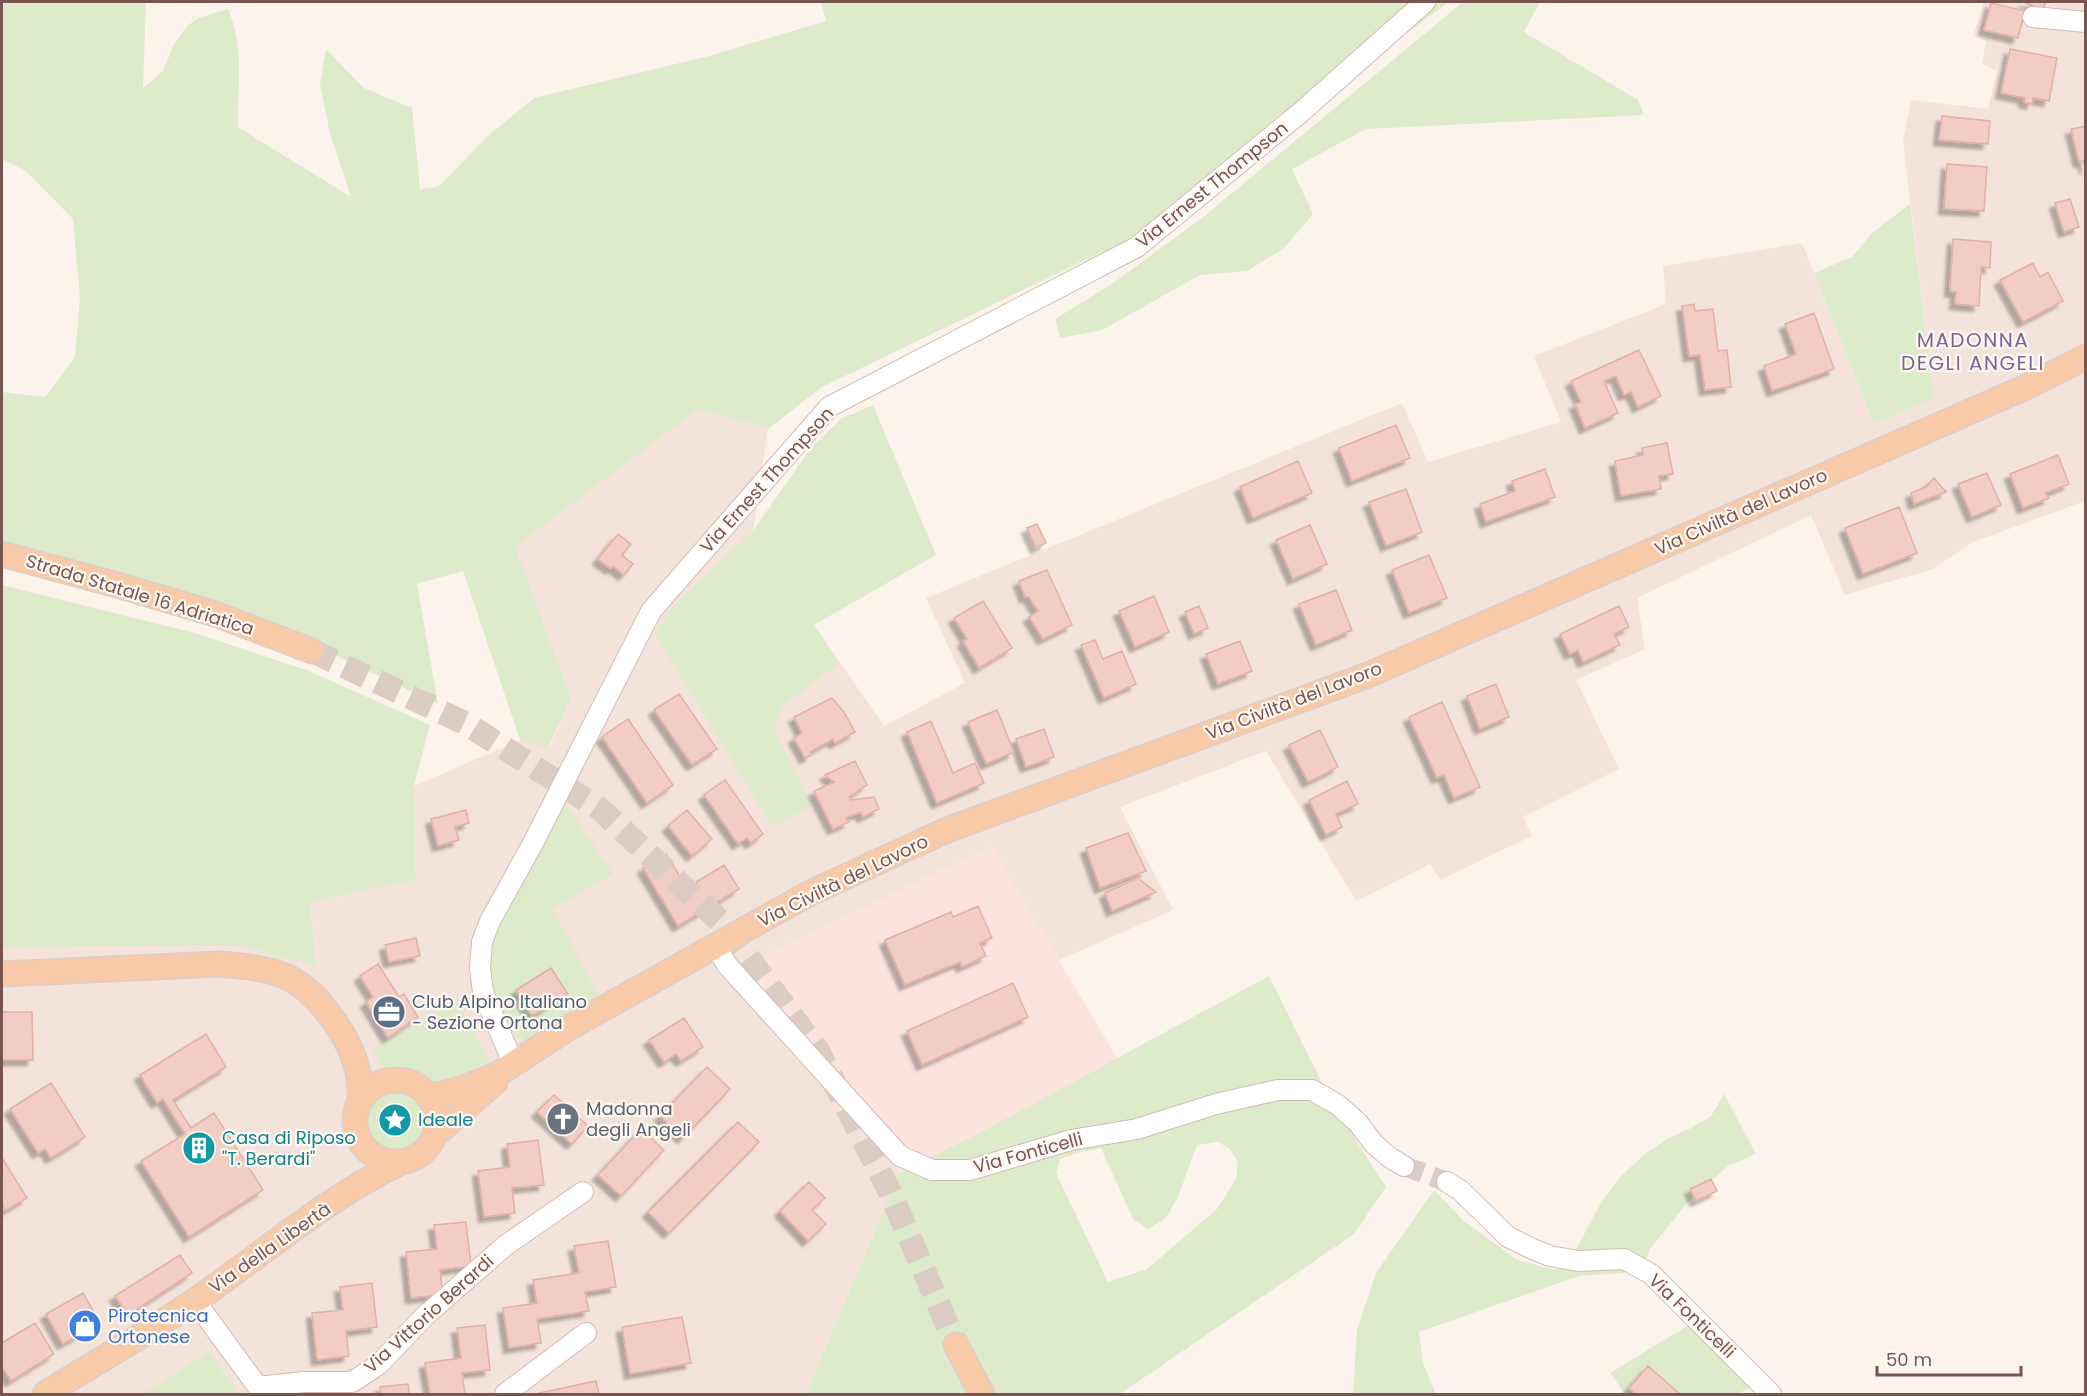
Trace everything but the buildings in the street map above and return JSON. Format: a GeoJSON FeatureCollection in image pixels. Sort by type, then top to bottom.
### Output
{"type":"FeatureCollection","features":[{"type":"Feature","properties":{"kind":"main road","name":"Via Civiltà del Lavoro"},"geometry":{"type":"LineString","coordinates":[[434,1136],[514,1065],[570,1027],[812,892],[947,830],[1368,675],[2024,388],[2085,357]]}},
{"type":"Feature","properties":{"kind":"main road","name":"Strada Statale 16 Adriatica"},"geometry":{"type":"LineString","coordinates":[[4,556],[215,614],[312,651]]}},
{"type":"Feature","properties":{"kind":"main road"},"geometry":{"type":"LineString","coordinates":[[2,974],[219,964],[248,966],[277,973],[301,985],[322,1004],[341,1034],[357,1070],[361,1100]]}},
{"type":"Feature","properties":{"kind":"main road"},"geometry":{"type":"LineString","coordinates":[[341,1034],[365,1060],[394,1080]]}},
{"type":"Feature","properties":{"kind":"main road","name":"Via Civiltà del Lavoro"},"geometry":{"type":"LineString","coordinates":[[429,1097],[473,1085],[514,1065]]}},
{"type":"Feature","properties":{"kind":"main road"},"geometry":{"type":"LineString","coordinates":[[394,1080],[407,1082],[419,1088],[429,1097],[435,1109],[437,1123],[434,1136],[422,1152],[404,1161],[393,1162],[383,1160],[365,1148],[358,1137],[355,1125],[356,1112],[361,1100],[369,1090],[381,1083],[394,1080]]}},
{"type":"Feature","properties":{"kind":"main road","name":"Via della Libertà"},"geometry":{"type":"LineString","coordinates":[[342,1196],[356,1173],[365,1148]]}},
{"type":"Feature","properties":{"kind":"main road","name":"Via della Libertà"},"geometry":{"type":"LineString","coordinates":[[45,1395],[195,1301],[342,1196],[380,1172],[404,1161]]}},
{"type":"Feature","properties":{"kind":"main road"},"geometry":{"type":"LineString","coordinates":[[956,1345],[982,1395]]}},
{"type":"Feature","properties":{"kind":"street","name":"Via Ernest Thompson"},"geometry":{"type":"LineString","coordinates":[[514,1065],[483,992],[480,968],[482,942],[490,921],[532,846],[651,611],[829,407],[1137,248],[1300,113],[1425,2]]}},
{"type":"Feature","properties":{"kind":"street"},"geometry":{"type":"LineString","coordinates":[[2033,17],[2085,22]]}},
{"type":"Feature","properties":{"kind":"street","name":"Via Fonticelli"},"geometry":{"type":"LineString","coordinates":[[716,945],[727,965],[900,1156],[932,1170],[970,1170],[1071,1140],[1137,1129],[1216,1104],[1278,1090],[1312,1090],[1338,1105],[1358,1123],[1374,1144],[1404,1166]]}},
{"type":"Feature","properties":{"kind":"street","name":"Via Fonticelli"},"geometry":{"type":"LineString","coordinates":[[1447,1182],[1460,1190],[1508,1237],[1535,1250],[1550,1256],[1578,1261],[1624,1259],[1651,1274],[1771,1395]]}},
{"type":"Feature","properties":{"kind":"street","name":"Via Vittorio Berardi"},"geometry":{"type":"LineString","coordinates":[[195,1301],[260,1391],[304,1382],[352,1382],[378,1365],[426,1316],[506,1245],[583,1192]]}},
{"type":"Feature","properties":{"kind":"street"},"geometry":{"type":"LineString","coordinates":[[505,1395],[586,1333]]}},
{"type":"Feature","properties":{"kind":"shaded area"},"geometry":{"type":"Polygon","coordinates":[[[1984,2],[2085,2],[2085,501],[1973,542],[1933,569],[1845,595],[1811,515],[1637,598],[1645,649],[1576,680],[1619,769],[1523,817],[1532,836],[1440,880],[1430,864],[1356,901],[1266,751],[1120,807],[1173,910],[1059,960],[991,847],[725,976],[900,1172],[806,1394],[2,1394],[2,947],[241,946],[316,966],[310,902],[416,880],[414,786],[520,740],[549,748],[571,698],[514,547],[698,409],[768,429],[753,531],[884,726],[965,683],[926,598],[1402,403],[1428,462],[1561,422],[1534,356],[1666,304],[1663,266],[1802,243],[1874,424],[1934,398],[1903,141],[1911,100],[1988,109],[1997,71],[1982,64],[1986,41],[1973,36],[1984,2]]]}},
{"type":"Feature","properties":{"kind":"shaded area"},"geometry":{"type":"Polygon","coordinates":[[[992,847],[1117,1058],[975,1135],[900,1172],[724,976],[992,847]]]}},
{"type":"Feature","properties":{"kind":"green space"},"geometry":{"type":"Polygon","coordinates":[[[2,2],[146,2],[143,88],[163,71],[174,44],[187,26],[198,18],[228,9],[237,38],[238,127],[351,197],[330,134],[320,84],[326,49],[364,88],[412,108],[420,189],[438,187],[489,135],[534,98],[709,56],[826,21],[821,2],[1449,2],[1127,240],[822,387],[768,429],[698,409],[515,547],[571,698],[548,748],[520,740],[463,571],[417,584],[438,704],[328,652],[161,586],[2,543],[2,392],[45,397],[75,357],[80,298],[73,219],[26,171],[2,159],[2,2]]]}},
{"type":"Feature","properties":{"kind":"green space"},"geometry":{"type":"Polygon","coordinates":[[[1463,2],[1540,2],[1524,32],[1638,100],[1644,115],[1366,129],[1292,169],[1313,214],[1284,248],[1247,271],[1200,275],[1102,330],[1060,338],[1055,319],[1112,284],[1202,218],[1463,2]]]}},
{"type":"Feature","properties":{"kind":"green space"},"geometry":{"type":"Polygon","coordinates":[[[1910,204],[1934,398],[1874,424],[1814,273],[1852,257],[1873,232],[1910,204]]]}},
{"type":"Feature","properties":{"kind":"green space"},"geometry":{"type":"Polygon","coordinates":[[[873,405],[936,555],[814,625],[840,663],[782,706],[774,730],[813,805],[773,827],[655,634],[670,609],[753,531],[811,448],[841,419],[873,405]]]}},
{"type":"Feature","properties":{"kind":"green space"},"geometry":{"type":"Polygon","coordinates":[[[2,585],[195,633],[309,671],[430,725],[414,786],[416,880],[310,902],[316,966],[241,946],[2,947],[2,585]]]}},
{"type":"Feature","properties":{"kind":"green space"},"geometry":{"type":"Polygon","coordinates":[[[566,803],[613,874],[553,909],[600,999],[520,1042],[491,986],[488,972],[490,954],[496,931],[566,803]]]}},
{"type":"Feature","properties":{"kind":"green space"},"geometry":{"type":"Polygon","coordinates":[[[1269,976],[1332,1103],[1386,1187],[1354,1234],[1120,1394],[994,1394],[965,1340],[946,1350],[968,1394],[806,1394],[900,1172],[975,1135],[1269,976]],[[1218,1142],[1197,1145],[1178,1197],[1166,1218],[1148,1229],[1133,1219],[1101,1148],[1060,1159],[1056,1173],[1108,1282],[1147,1269],[1217,1209],[1236,1179],[1238,1162],[1230,1149],[1218,1142]]]}},
{"type":"Feature","properties":{"kind":"green space"},"geometry":{"type":"Polygon","coordinates":[[[456,999],[489,1061],[440,1083],[386,1072],[372,1050],[456,999]]]}},
{"type":"Feature","properties":{"kind":"green space"},"geometry":{"type":"Polygon","coordinates":[[[395,1093],[410,1098],[418,1106],[423,1121],[418,1136],[410,1144],[395,1149],[380,1144],[372,1136],[367,1121],[372,1106],[380,1098],[395,1093]]]}},
{"type":"Feature","properties":{"kind":"green space"},"geometry":{"type":"Polygon","coordinates":[[[1724,1094],[1756,1154],[1728,1166],[1686,1204],[1650,1249],[1642,1272],[1579,1276],[1419,1332],[1423,1363],[1436,1394],[1353,1394],[1357,1329],[1376,1273],[1434,1190],[1464,1221],[1517,1260],[1556,1270],[1574,1253],[1602,1201],[1621,1176],[1645,1154],[1669,1138],[1711,1116],[1724,1094]]]}},
{"type":"Feature","properties":{"kind":"green space"},"geometry":{"type":"Polygon","coordinates":[[[1692,1323],[1754,1386],[1737,1394],[1625,1394],[1610,1373],[1692,1323]]]}},
{"type":"Feature","properties":{"kind":"green space"},"geometry":{"type":"Polygon","coordinates":[[[209,1351],[238,1394],[143,1394],[209,1351]]]}},
{"type":"Feature","properties":{"kind":"tunnel"},"geometry":{"type":"LineString","coordinates":[[312,651],[465,723],[600,809],[723,924],[818,1051],[890,1192],[956,1345]]}},
{"type":"Feature","properties":{"kind":"tunnel"},"geometry":{"type":"LineString","coordinates":[[1404,1166],[1447,1182]]}},
{"type":"Feature","properties":{"kind":"place","name":"Club Alpino Italiano - Sezione Ortona"},"geometry":{"type":"Point","coordinates":[389,1012]}},
{"type":"Feature","properties":{"kind":"place","name":"Madonna degli Angeli"},"geometry":{"type":"Point","coordinates":[563,1119]}},
{"type":"Feature","properties":{"kind":"place","name":"Ideale"},"geometry":{"type":"Point","coordinates":[395,1120]}},
{"type":"Feature","properties":{"kind":"place","name":"Casa di Riposo \"T. Berardi\""},"geometry":{"type":"Point","coordinates":[199,1148]}},
{"type":"Feature","properties":{"kind":"place","name":"Pirotecnica Ortonese"},"geometry":{"type":"Point","coordinates":[85,1326]}},
{"type":"Feature","properties":{"kind":"district","name":"MADONNA DEGLI ANGELI"},"geometry":{"type":"Point","coordinates":[1973,352]}}]}
